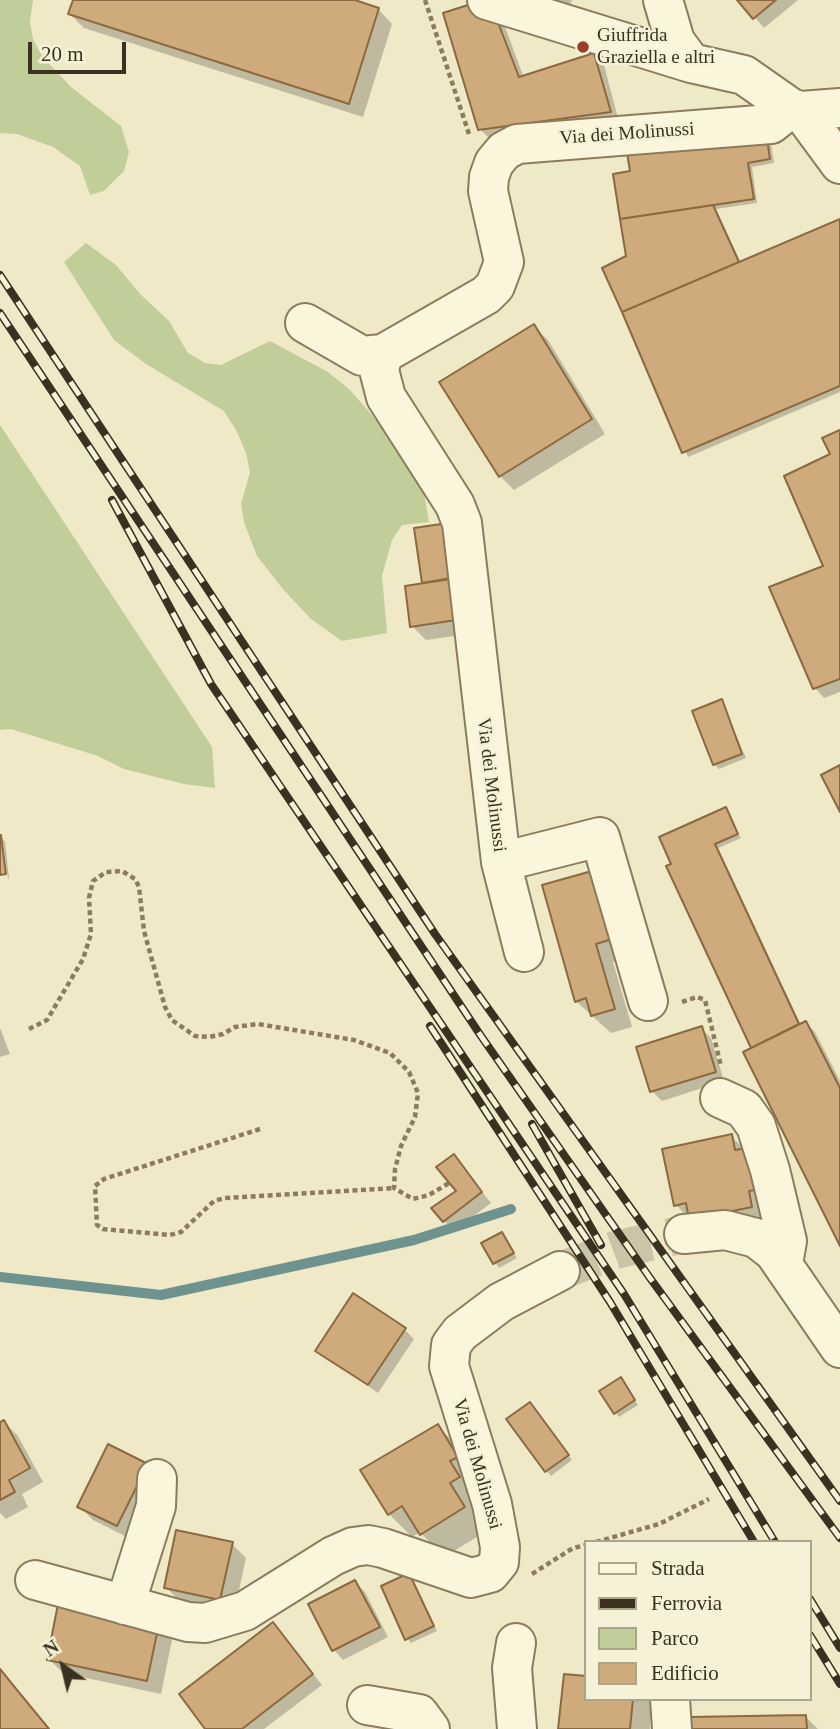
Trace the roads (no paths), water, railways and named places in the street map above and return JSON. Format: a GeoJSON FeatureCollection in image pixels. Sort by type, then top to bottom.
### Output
{"type":"FeatureCollection","features":[{"type":"Feature","properties":{"kind":"street"},"geometry":{"type":"LineString","coordinates":[[487,0],[691,63],[744,75],[796,110],[840,164]]}},
{"type":"Feature","properties":{"kind":"street"},"geometry":{"type":"LineString","coordinates":[[663,0],[675,41],[691,63]]}},
{"type":"Feature","properties":{"kind":"street"},"geometry":{"type":"LineString","coordinates":[[796,110],[840,108]]}},
{"type":"Feature","properties":{"kind":"street","name":"Via dei Molinussi"},"geometry":{"type":"LineString","coordinates":[[648,1002],[600,837],[501,862],[462,523],[454,505],[386,397],[379,370],[383,354],[486,295],[495,286],[504,262],[488,191],[494,163],[504,151],[531,141],[771,124],[796,110]]}},
{"type":"Feature","properties":{"kind":"street"},"geometry":{"type":"LineString","coordinates":[[305,323],[362,356],[383,354]]}},
{"type":"Feature","properties":{"kind":"street"},"geometry":{"type":"LineString","coordinates":[[501,862],[524,952]]}},
{"type":"Feature","properties":{"kind":"street"},"geometry":{"type":"LineString","coordinates":[[720,1098],[744,1109],[756,1126],[787,1241],[783,1264]]}},
{"type":"Feature","properties":{"kind":"street"},"geometry":{"type":"LineString","coordinates":[[684,1234],[724,1230],[747,1235],[774,1252],[840,1348]]}},
{"type":"Feature","properties":{"kind":"street","name":"Via dei Molinussi"},"geometry":{"type":"LineString","coordinates":[[35,1580],[188,1622],[205,1623],[245,1611],[333,1556],[368,1545],[464,1577],[478,1577],[490,1573],[499,1563],[500,1547],[492,1504],[449,1366],[450,1345],[460,1333],[501,1302],[560,1271]]}},
{"type":"Feature","properties":{"kind":"street"},"geometry":{"type":"LineString","coordinates":[[125,1605],[156,1506],[157,1479]]}},
{"type":"Feature","properties":{"kind":"street"},"geometry":{"type":"LineString","coordinates":[[516,1643],[512,1668],[517,1729]]}},
{"type":"Feature","properties":{"kind":"street"},"geometry":{"type":"LineString","coordinates":[[670,1701],[672,1729]]}},
{"type":"Feature","properties":{"kind":"street"},"geometry":{"type":"LineString","coordinates":[[367,1705],[419,1714],[430,1729]]}},
{"type":"Feature","properties":{"kind":"waterway"},"geometry":{"type":"LineString","coordinates":[[0,1277],[161,1295],[414,1240],[511,1209]]}},
{"type":"Feature","properties":{"kind":"tunnel"},"geometry":{"type":"LineString","coordinates":[[560,1271],[615,1250],[684,1234]]}},
{"type":"Feature","properties":{"kind":"railway"},"geometry":{"type":"LineString","coordinates":[[0,275],[435,934],[840,1501]]}},
{"type":"Feature","properties":{"kind":"railway"},"geometry":{"type":"LineString","coordinates":[[0,313],[481,1036],[650,1278],[840,1538]]}},
{"type":"Feature","properties":{"kind":"railway"},"geometry":{"type":"LineString","coordinates":[[112,500],[211,684],[624,1294],[774,1540]]}},
{"type":"Feature","properties":{"kind":"railway"},"geometry":{"type":"LineString","coordinates":[[430,1026],[610,1302],[753,1540]]}},
{"type":"Feature","properties":{"kind":"railway"},"geometry":{"type":"LineString","coordinates":[[532,1124],[601,1245]]}},
{"type":"Feature","properties":{"kind":"railway"},"geometry":{"type":"LineString","coordinates":[[812,1602],[840,1648]]}},
{"type":"Feature","properties":{"kind":"railway"},"geometry":{"type":"LineString","coordinates":[[812,1638],[840,1684]]}},
{"type":"Feature","properties":{"kind":"place","name":"Giuffrida Graziella e altri"},"geometry":{"type":"Point","coordinates":[583,47]}}]}
